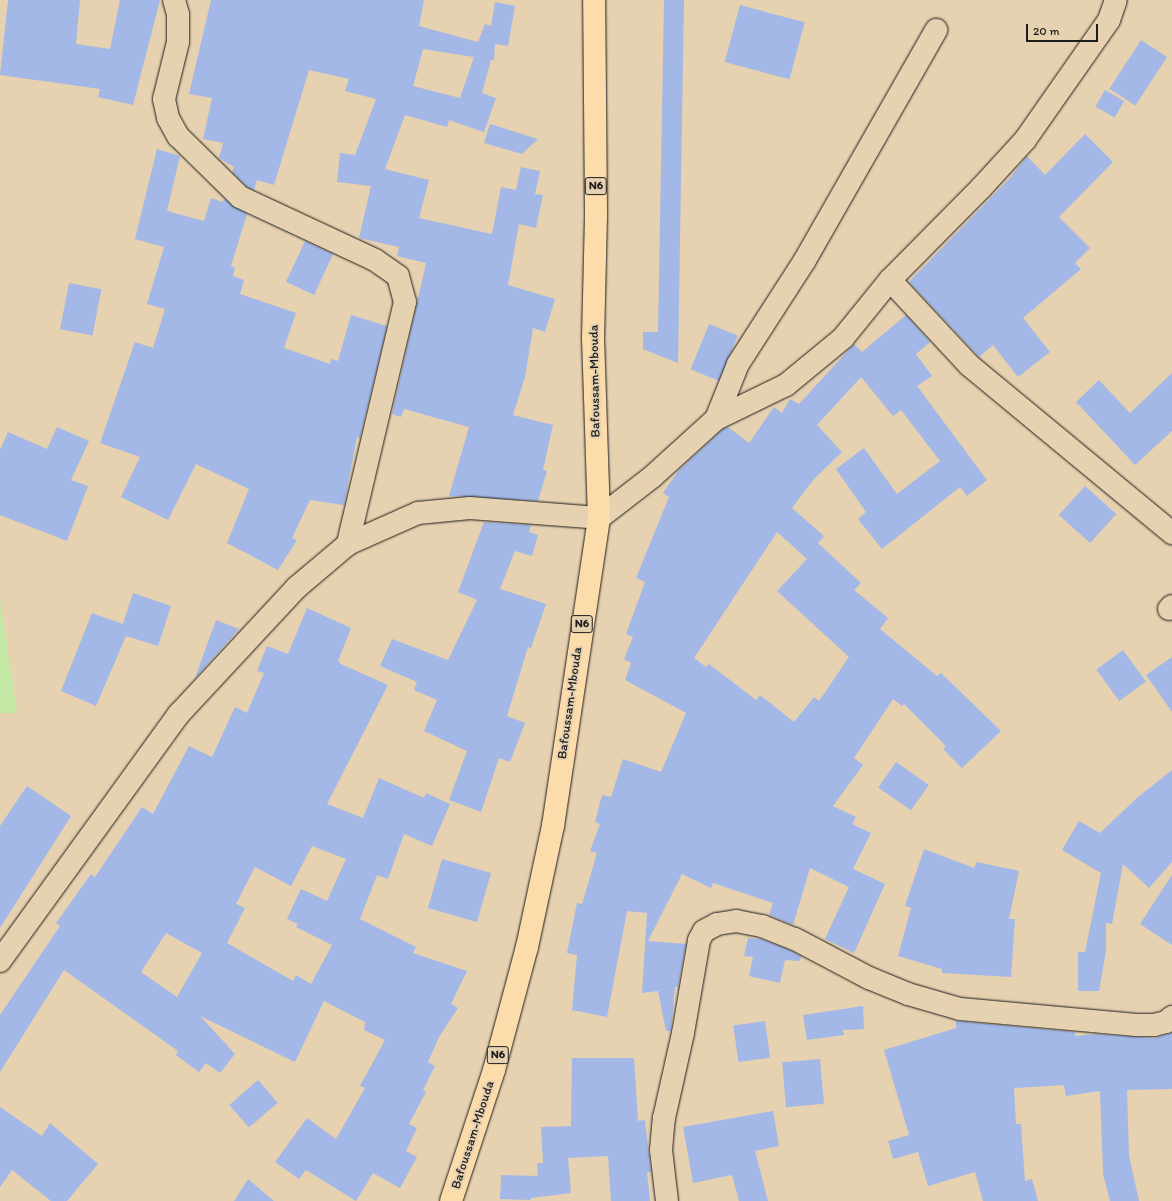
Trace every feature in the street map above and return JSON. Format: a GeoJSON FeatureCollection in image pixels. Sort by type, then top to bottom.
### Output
{"type":"FeatureCollection","features":[{"type":"Feature","properties":{"kind":"highway","name":"Bafoussam-Mbouda"},"geometry":{"type":"LineString","coordinates":[[451,1201],[494,1070],[529,940],[553,826],[599,518],[593,339],[596,213],[594,0]]}},
{"type":"Feature","properties":{"kind":"street"},"geometry":{"type":"LineString","coordinates":[[174,0],[178,14],[178,42],[164,98],[168,118],[178,136],[240,198],[375,260],[398,276],[406,302],[348,544]]}},
{"type":"Feature","properties":{"kind":"street"},"geometry":{"type":"LineString","coordinates":[[0,961],[179,714],[296,588],[348,544],[418,514],[445,509],[470,508],[599,518],[652,477],[716,419],[786,386],[807,370],[843,338],[890,280],[981,188],[1025,140],[1109,20],[1116,0]]}},
{"type":"Feature","properties":{"kind":"street"},"geometry":{"type":"LineString","coordinates":[[716,419],[738,364],[805,260],[936,30]]}},
{"type":"Feature","properties":{"kind":"street"},"geometry":{"type":"LineString","coordinates":[[890,280],[970,365],[1172,533]]}},
{"type":"Feature","properties":{"kind":"street"},"geometry":{"type":"LineString","coordinates":[[667,1201],[661,1150],[664,1118],[683,1033],[699,940],[704,931],[717,924],[736,921],[762,926],[795,939],[869,978],[908,994],[960,1009],[1136,1025],[1154,1025],[1166,1022],[1172,1017]]}},
{"type":"Feature","properties":{"kind":"green space"},"geometry":{"type":"Polygon","coordinates":[[[0,598],[17,713],[0,713],[0,598]]]}},
{"type":"Feature","properties":{"kind":"building"},"geometry":{"type":"Polygon","coordinates":[[[8,0],[80,0],[76,44],[110,49],[120,0],[160,0],[133,105],[98,97],[100,89],[0,75],[8,0]]]}},
{"type":"Feature","properties":{"kind":"building"},"geometry":{"type":"Polygon","coordinates":[[[211,0],[424,0],[419,26],[478,42],[485,24],[491,26],[495,2],[515,6],[508,46],[495,44],[494,60],[491,60],[482,93],[496,98],[484,132],[449,120],[447,127],[405,115],[385,169],[429,180],[419,218],[492,234],[501,187],[516,190],[521,167],[540,171],[535,194],[543,195],[536,228],[519,224],[508,285],[555,299],[545,332],[533,328],[525,377],[513,415],[553,425],[543,470],[547,471],[538,501],[449,496],[469,427],[404,409],[401,417],[392,414],[426,263],[397,256],[399,247],[359,238],[371,186],[337,182],[340,153],[355,155],[376,99],[345,91],[349,79],[309,70],[274,185],[257,180],[254,190],[247,187],[232,172],[234,167],[219,158],[223,143],[203,139],[212,98],[189,94],[211,0]],[[423,49],[413,86],[460,98],[474,57],[423,49]]]}},
{"type":"Feature","properties":{"kind":"building"},"geometry":{"type":"Polygon","coordinates":[[[664,0],[684,0],[678,363],[643,349],[643,332],[658,332],[664,0]]]}},
{"type":"Feature","properties":{"kind":"building"},"geometry":{"type":"Polygon","coordinates":[[[740,5],[805,22],[789,79],[725,62],[740,5]]]}},
{"type":"Feature","properties":{"kind":"building"},"geometry":{"type":"Polygon","coordinates":[[[1141,40],[1167,57],[1135,106],[1109,89],[1141,40]]]}},
{"type":"Feature","properties":{"kind":"building"},"geometry":{"type":"Polygon","coordinates":[[[1105,90],[1124,101],[1115,117],[1096,106],[1105,90]]]}},
{"type":"Feature","properties":{"kind":"building"},"geometry":{"type":"Polygon","coordinates":[[[490,124],[538,139],[522,154],[484,143],[490,124]]]}},
{"type":"Feature","properties":{"kind":"building"},"geometry":{"type":"Polygon","coordinates":[[[1085,134],[1113,162],[1059,217],[1090,248],[1075,263],[1081,269],[1023,318],[1050,352],[1018,377],[993,345],[979,357],[909,282],[1010,178],[1027,156],[1045,175],[1085,134]]]}},
{"type":"Feature","properties":{"kind":"building"},"geometry":{"type":"Polygon","coordinates":[[[157,149],[180,156],[167,211],[204,221],[211,198],[223,202],[224,199],[247,214],[231,266],[235,268],[233,276],[244,280],[240,294],[296,313],[284,348],[330,364],[331,359],[338,361],[351,315],[387,326],[360,438],[357,437],[344,505],[310,500],[292,538],[297,540],[278,570],[227,543],[249,489],[196,464],[168,520],[121,497],[140,457],[100,443],[135,342],[153,348],[165,309],[147,304],[164,247],[135,239],[157,149]]]}},
{"type":"Feature","properties":{"kind":"building"},"geometry":{"type":"Polygon","coordinates":[[[305,241],[333,254],[314,295],[286,282],[305,241]]]}},
{"type":"Feature","properties":{"kind":"building"},"geometry":{"type":"Polygon","coordinates":[[[69,283],[101,289],[92,335],[60,329],[69,283]]]}},
{"type":"Feature","properties":{"kind":"building"},"geometry":{"type":"Polygon","coordinates":[[[906,315],[930,342],[916,354],[932,376],[917,386],[987,480],[967,496],[960,487],[882,549],[858,519],[866,512],[836,469],[864,448],[897,494],[940,461],[901,410],[893,416],[861,377],[817,425],[842,452],[814,479],[792,508],[824,536],[818,543],[861,583],[854,590],[888,618],[880,629],[937,676],[941,673],[1001,731],[962,768],[943,749],[946,746],[904,704],[902,706],[893,699],[854,758],[863,765],[833,806],[856,817],[852,824],[871,833],[853,869],[885,884],[854,953],[825,939],[849,887],[810,868],[793,925],[769,915],[773,903],[713,883],[711,888],[682,874],[648,941],[686,944],[678,987],[675,987],[671,1031],[666,1031],[658,991],[642,993],[647,913],[627,911],[607,1017],[572,1010],[577,955],[567,953],[577,903],[582,904],[597,853],[590,851],[600,824],[595,822],[602,795],[611,797],[623,759],[661,772],[686,713],[625,680],[631,663],[624,659],[633,637],[626,634],[645,582],[636,578],[669,497],[663,493],[679,470],[723,429],[728,427],[749,443],[774,407],[782,413],[790,399],[799,404],[854,344],[862,352],[906,315]],[[777,532],[694,658],[706,667],[709,664],[756,700],[760,695],[794,722],[814,697],[819,701],[849,657],[777,591],[807,559],[777,532]]]}},
{"type":"Feature","properties":{"kind":"building"},"geometry":{"type":"Polygon","coordinates":[[[709,324],[738,336],[719,381],[691,369],[709,324]]]}},
{"type":"Feature","properties":{"kind":"building"},"geometry":{"type":"Polygon","coordinates":[[[1172,373],[1172,431],[1135,465],[1076,402],[1099,380],[1130,413],[1172,373]]]}},
{"type":"Feature","properties":{"kind":"building"},"geometry":{"type":"Polygon","coordinates":[[[57,427],[89,441],[71,480],[88,486],[67,541],[0,515],[0,450],[8,432],[47,449],[57,427]]]}},
{"type":"Feature","properties":{"kind":"building"},"geometry":{"type":"Polygon","coordinates":[[[1085,486],[1116,514],[1090,543],[1059,515],[1085,486]]]}},
{"type":"Feature","properties":{"kind":"building"},"geometry":{"type":"Polygon","coordinates":[[[484,522],[531,525],[529,532],[538,535],[532,556],[515,551],[500,589],[546,604],[531,648],[528,647],[507,716],[525,723],[510,762],[499,758],[481,812],[449,800],[467,751],[424,731],[437,700],[414,690],[417,682],[380,666],[392,639],[448,660],[477,600],[458,592],[484,522]]]}},
{"type":"Feature","properties":{"kind":"building"},"geometry":{"type":"Polygon","coordinates":[[[133,593],[171,606],[158,646],[126,636],[96,706],[61,691],[92,613],[123,624],[133,593]]]}},
{"type":"Feature","properties":{"kind":"building"},"geometry":{"type":"Polygon","coordinates":[[[307,608],[351,628],[338,661],[341,664],[388,685],[327,804],[363,818],[379,778],[424,798],[426,793],[450,804],[432,846],[404,834],[388,879],[377,875],[360,919],[416,947],[413,953],[467,971],[451,1004],[458,1008],[439,1037],[428,1062],[435,1066],[423,1090],[426,1092],[409,1124],[417,1128],[406,1151],[417,1157],[400,1188],[373,1173],[356,1201],[306,1170],[299,1179],[275,1162],[307,1118],[336,1139],[365,1088],[360,1086],[385,1040],[364,1030],[365,1022],[324,1001],[295,1062],[200,1016],[235,1054],[220,1073],[206,1063],[199,1072],[176,1055],[178,1051],[64,970],[0,1072],[0,1015],[60,926],[56,923],[91,874],[95,877],[142,807],[153,814],[189,746],[212,757],[235,707],[247,713],[264,673],[257,671],[267,646],[288,654],[307,608]],[[312,846],[291,886],[255,867],[236,904],[245,908],[227,943],[293,981],[296,975],[311,984],[332,945],[296,927],[298,924],[287,919],[301,889],[327,901],[346,859],[312,846]],[[166,933],[141,972],[177,997],[202,953],[166,933]]]}},
{"type":"Feature","properties":{"kind":"building"},"geometry":{"type":"Polygon","coordinates":[[[216,620],[239,629],[195,678],[216,620]]]}},
{"type":"Feature","properties":{"kind":"building"},"geometry":{"type":"Polygon","coordinates":[[[1123,650],[1146,682],[1119,701],[1096,669],[1123,650]]]}},
{"type":"Feature","properties":{"kind":"building"},"geometry":{"type":"Polygon","coordinates":[[[1172,657],[1172,712],[1146,675],[1172,657]]]}},
{"type":"Feature","properties":{"kind":"building"},"geometry":{"type":"Polygon","coordinates":[[[896,762],[929,785],[911,810],[878,787],[896,762]]]}},
{"type":"Feature","properties":{"kind":"building"},"geometry":{"type":"Polygon","coordinates":[[[1172,770],[1172,862],[1149,888],[1123,864],[1112,924],[1106,923],[1106,951],[1099,991],[1078,991],[1078,952],[1085,952],[1101,873],[1062,850],[1079,821],[1100,833],[1138,797],[1172,770]]]}},
{"type":"Feature","properties":{"kind":"building"},"geometry":{"type":"Polygon","coordinates":[[[27,786],[71,816],[0,928],[0,826],[27,786]]]}},
{"type":"Feature","properties":{"kind":"building"},"geometry":{"type":"Polygon","coordinates":[[[924,849],[974,868],[977,862],[1019,871],[1009,919],[1015,919],[1011,977],[942,973],[942,969],[898,956],[911,908],[905,906],[924,849]]]}},
{"type":"Feature","properties":{"kind":"building"},"geometry":{"type":"Polygon","coordinates":[[[442,859],[491,873],[477,922],[428,908],[442,859]]]}},
{"type":"Feature","properties":{"kind":"building"},"geometry":{"type":"Polygon","coordinates":[[[1172,875],[1172,945],[1140,924],[1172,875]]]}},
{"type":"Feature","properties":{"kind":"building"},"geometry":{"type":"Polygon","coordinates":[[[748,938],[761,939],[790,950],[801,956],[800,961],[785,960],[780,983],[749,976],[753,957],[744,956],[748,938]]]}},
{"type":"Feature","properties":{"kind":"building"},"geometry":{"type":"Polygon","coordinates":[[[863,1006],[864,1029],[843,1030],[844,1035],[807,1040],[803,1015],[863,1006]]]}},
{"type":"Feature","properties":{"kind":"building"},"geometry":{"type":"Polygon","coordinates":[[[765,1021],[770,1058],[738,1062],[733,1025],[765,1021]]]}},
{"type":"Feature","properties":{"kind":"building"},"geometry":{"type":"Polygon","coordinates":[[[956,1021],[1075,1032],[1075,1036],[1094,1034],[1154,1038],[1172,1033],[1172,1089],[1127,1090],[1129,1156],[1139,1201],[1110,1201],[1103,1174],[1100,1091],[1066,1096],[1064,1085],[1014,1088],[1016,1124],[1021,1124],[1025,1181],[1032,1179],[1038,1201],[983,1201],[975,1172],[928,1186],[918,1152],[893,1159],[888,1141],[909,1135],[884,1050],[956,1028],[956,1021]]]}},
{"type":"Feature","properties":{"kind":"building"},"geometry":{"type":"Polygon","coordinates":[[[572,1058],[634,1058],[638,1121],[645,1120],[651,1172],[647,1172],[650,1201],[611,1201],[608,1156],[568,1158],[571,1193],[531,1198],[531,1200],[500,1199],[501,1175],[538,1176],[537,1163],[543,1163],[541,1127],[571,1126],[572,1058]]]}},
{"type":"Feature","properties":{"kind":"building"},"geometry":{"type":"Polygon","coordinates":[[[820,1059],[824,1104],[786,1107],[782,1062],[820,1059]]]}},
{"type":"Feature","properties":{"kind":"building"},"geometry":{"type":"Polygon","coordinates":[[[258,1080],[278,1103],[249,1128],[229,1105],[258,1080]]]}},
{"type":"Feature","properties":{"kind":"building"},"geometry":{"type":"Polygon","coordinates":[[[0,1107],[42,1136],[50,1123],[98,1164],[67,1201],[51,1201],[12,1170],[0,1187],[0,1107]]]}},
{"type":"Feature","properties":{"kind":"building"},"geometry":{"type":"Polygon","coordinates":[[[773,1111],[779,1146],[755,1151],[768,1201],[739,1201],[732,1175],[693,1183],[683,1127],[773,1111]]]}},
{"type":"Feature","properties":{"kind":"building"},"geometry":{"type":"Polygon","coordinates":[[[248,1179],[274,1201],[234,1201],[248,1179]]]}}]}
